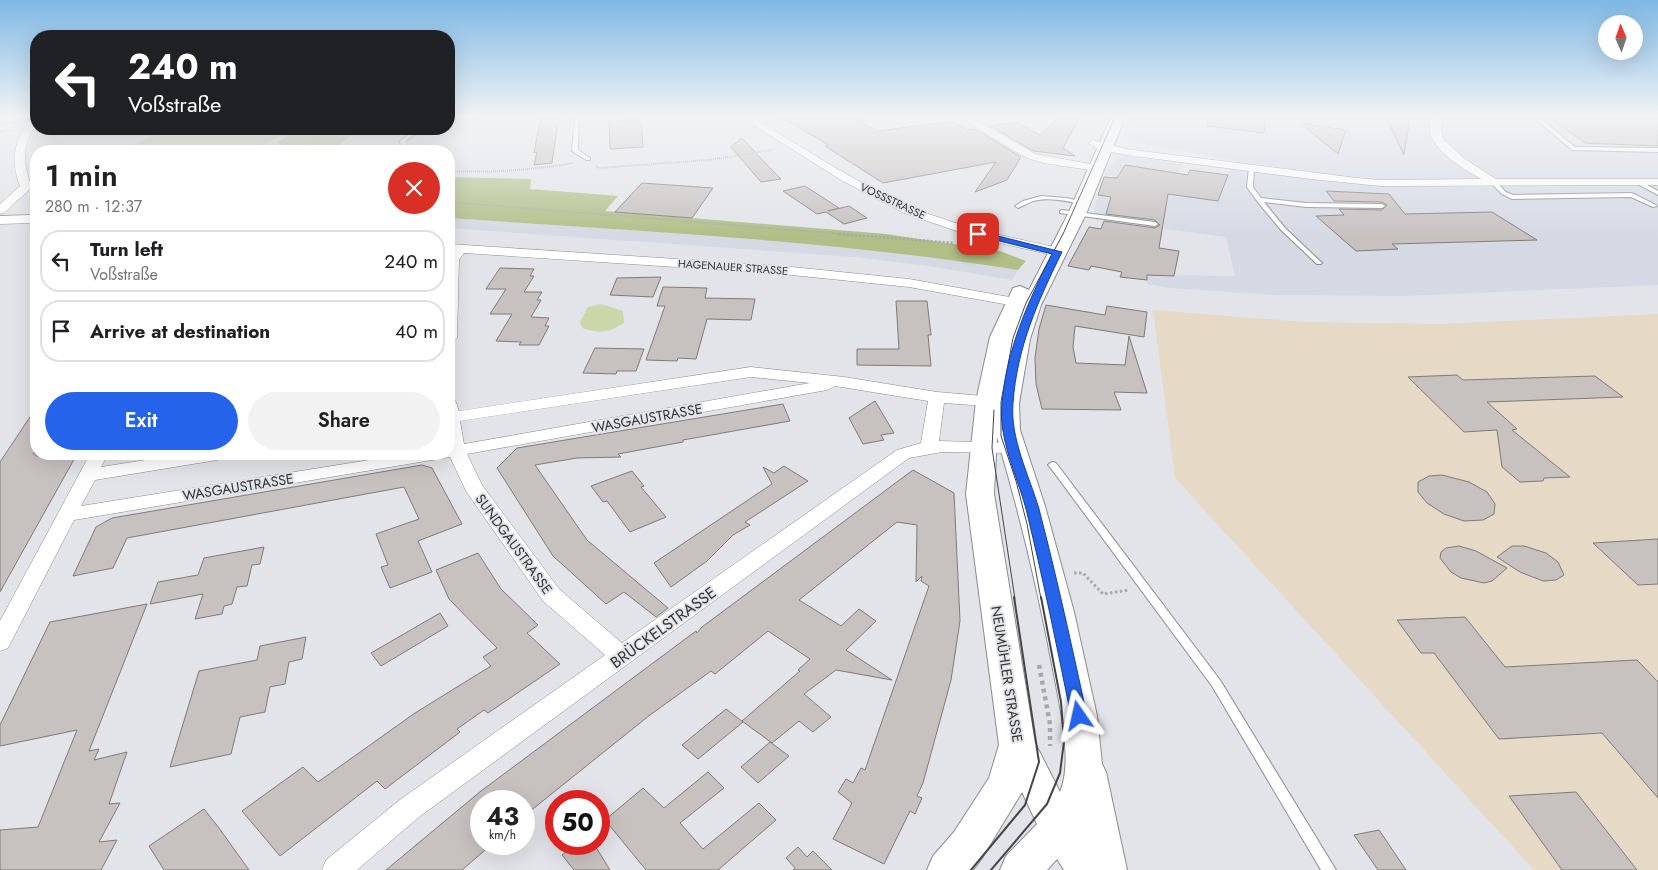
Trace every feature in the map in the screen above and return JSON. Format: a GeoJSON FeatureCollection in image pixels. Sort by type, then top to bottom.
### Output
{"type":"FeatureCollection","features":[{"type":"Feature","properties":{"kind":"main road","name":"NEUMÜHLER STRASSE"},"geometry":{"type":"LineString","coordinates":[[997,402],[1050,251],[1095,156]]}},
{"type":"Feature","properties":{"kind":"main road","name":"NEUMÜHLER STRASSE"},"geometry":{"type":"LineString","coordinates":[[1050,251],[1015,302],[1001,337],[997,402],[999,448],[980,494],[1050,749],[1060,828]]}},
{"type":"Feature","properties":{"kind":"main road","name":"NEUMÜHLER STRASSE"},"geometry":{"type":"LineString","coordinates":[[999,448],[1032,506],[1058,612],[1079,716],[1050,749]]}},
{"type":"Feature","properties":{"kind":"main road","name":"NEUMÜHLER STRASSE"},"geometry":{"type":"LineString","coordinates":[[1050,749],[1080,794],[1060,828]]}},
{"type":"Feature","properties":{"kind":"main road"},"geometry":{"type":"LineString","coordinates":[[947,870],[968,845],[1006,785],[1050,749],[1103,857],[1107,870]]}},
{"type":"Feature","properties":{"kind":"main road"},"geometry":{"type":"LineString","coordinates":[[1020,870],[1060,828],[1088,870]]}},
{"type":"Feature","properties":{"kind":"street"},"geometry":{"type":"LineString","coordinates":[[19,156],[18,167],[30,184]]}},
{"type":"Feature","properties":{"kind":"street","name":"VOSSSTRASSE"},"geometry":{"type":"LineString","coordinates":[[811,156],[854,182],[908,210],[978,234],[1050,251]]}},
{"type":"Feature","properties":{"kind":"street"},"geometry":{"type":"LineString","coordinates":[[1030,156],[1044,160],[1089,167]]}},
{"type":"Feature","properties":{"kind":"street"},"geometry":{"type":"LineString","coordinates":[[1173,156],[1306,176],[1382,183],[1658,182]]}},
{"type":"Feature","properties":{"kind":"street"},"geometry":{"type":"LineString","coordinates":[[1458,156],[1494,182]]}},
{"type":"Feature","properties":{"kind":"street"},"geometry":{"type":"LineString","coordinates":[[0,210],[30,186]]}},
{"type":"Feature","properties":{"kind":"street"},"geometry":{"type":"LineString","coordinates":[[0,220],[30,219]]}},
{"type":"Feature","properties":{"kind":"street","name":"HAGENAUER STRASSE"},"geometry":{"type":"LineString","coordinates":[[455,248],[782,270],[909,283],[1015,302]]}},
{"type":"Feature","properties":{"kind":"street","name":"WASGAUSTRASSE"},"geometry":{"type":"LineString","coordinates":[[455,412],[751,372],[844,382],[937,397],[997,402]]}},
{"type":"Feature","properties":{"kind":"street"},"geometry":{"type":"LineString","coordinates":[[725,375],[734,403]]}},
{"type":"Feature","properties":{"kind":"street","name":"WASGAUSTRASSE"},"geometry":{"type":"LineString","coordinates":[[455,451],[734,403],[844,382]]}},
{"type":"Feature","properties":{"kind":"street"},"geometry":{"type":"LineString","coordinates":[[929,447],[937,397]]}},
{"type":"Feature","properties":{"kind":"street","name":"BRÜCKELSTRASSE"},"geometry":{"type":"LineString","coordinates":[[336,870],[410,808],[903,454],[914,449],[929,447],[999,448]]}},
{"type":"Feature","properties":{"kind":"street"},"geometry":{"type":"LineString","coordinates":[[0,642],[96,460]]}},
{"type":"Feature","properties":{"kind":"street"},"geometry":{"type":"LineString","coordinates":[[88,475],[179,460]]}},
{"type":"Feature","properties":{"kind":"street","name":"WASGAUSTRASSE"},"geometry":{"type":"LineString","coordinates":[[66,515],[399,460]]}},
{"type":"Feature","properties":{"kind":"street","name":"SUNDGAUSTRASSE"},"geometry":{"type":"LineString","coordinates":[[454,460],[551,595],[622,656]]}},
{"type":"Feature","properties":{"kind":"lane"},"geometry":{"type":"LineString","coordinates":[[582,156],[588,159]]}},
{"type":"Feature","properties":{"kind":"lane"},"geometry":{"type":"LineString","coordinates":[[1251,168],[1250,187],[1259,200],[1284,230],[1319,263]]}},
{"type":"Feature","properties":{"kind":"lane"},"geometry":{"type":"LineString","coordinates":[[1494,182],[1512,197],[1632,195],[1654,206]]}},
{"type":"Feature","properties":{"kind":"lane"},"geometry":{"type":"LineString","coordinates":[[1638,182],[1658,193]]}},
{"type":"Feature","properties":{"kind":"lane"},"geometry":{"type":"LineString","coordinates":[[1018,206],[1031,200],[1155,224]]}},
{"type":"Feature","properties":{"kind":"lane"},"geometry":{"type":"LineString","coordinates":[[1259,200],[1306,205],[1382,206]]}},
{"type":"Feature","properties":{"kind":"lane"},"geometry":{"type":"LineString","coordinates":[[1053,465],[1216,683],[1329,870]]}},
{"type":"Feature","properties":{"kind":"path"},"geometry":{"type":"LineString","coordinates":[[455,171],[473,172],[551,166],[588,159],[599,168],[739,156]]}},
{"type":"Feature","properties":{"kind":"path"},"geometry":{"type":"LineString","coordinates":[[455,202],[961,243]]}},
{"type":"Feature","properties":{"kind":"path"},"geometry":{"type":"LineString","coordinates":[[1039,665],[1050,724],[1050,749]]}},
{"type":"Feature","properties":{"kind":"shaded area"},"geometry":{"type":"Polygon","coordinates":[[[1209,156],[1658,156],[1658,285],[1404,296],[1275,295],[1170,288],[1147,284],[1147,275],[1235,276],[1226,237],[1092,219],[1098,195],[1153,203],[1156,193],[1218,201],[1233,160],[1209,156]]]}},
{"type":"Feature","properties":{"kind":"shaded area"},"geometry":{"type":"Polygon","coordinates":[[[1125,157],[1182,164],[1173,183],[1105,175],[1116,159],[1125,157]]]}},
{"type":"Feature","properties":{"kind":"shaded area"},"geometry":{"type":"Polygon","coordinates":[[[455,218],[735,237],[859,248],[935,257],[1018,270],[1012,280],[929,266],[854,257],[455,228],[455,218]]]}},
{"type":"Feature","properties":{"kind":"shaded area"},"geometry":{"type":"Polygon","coordinates":[[[1153,310],[1305,322],[1440,324],[1658,314],[1658,870],[1534,870],[1175,478],[1153,310]]]}},
{"type":"Feature","properties":{"kind":"green space"},"geometry":{"type":"Polygon","coordinates":[[[455,177],[531,179],[530,189],[618,196],[605,211],[886,234],[1000,251],[1026,261],[1018,270],[876,251],[663,232],[455,218],[455,177]]]}},
{"type":"Feature","properties":{"kind":"green space"},"geometry":{"type":"Polygon","coordinates":[[[601,304],[623,311],[624,323],[604,332],[582,328],[580,322],[588,307],[601,304]]]}},
{"type":"Feature","properties":{"kind":"building"},"geometry":{"type":"Polygon","coordinates":[[[536,156],[553,156],[552,163],[534,165],[536,156]]]}},
{"type":"Feature","properties":{"kind":"building"},"geometry":{"type":"Polygon","coordinates":[[[738,156],[758,156],[781,179],[761,182],[738,156]]]}},
{"type":"Feature","properties":{"kind":"building"},"geometry":{"type":"Polygon","coordinates":[[[840,156],[1021,157],[1007,180],[975,192],[996,162],[883,183],[840,156]]]}},
{"type":"Feature","properties":{"kind":"building"},"geometry":{"type":"Polygon","coordinates":[[[1125,165],[1188,175],[1190,170],[1228,175],[1218,201],[1168,194],[1159,248],[1179,251],[1174,276],[1147,275],[1147,280],[1120,277],[1122,272],[1091,266],[1089,270],[1068,266],[1089,227],[1101,229],[1104,221],[1155,228],[1160,225],[1155,220],[1106,214],[1111,197],[1098,195],[1104,177],[1117,178],[1125,165]]]}},
{"type":"Feature","properties":{"kind":"building"},"geometry":{"type":"Polygon","coordinates":[[[642,183],[713,188],[692,218],[615,212],[642,183]]]}},
{"type":"Feature","properties":{"kind":"building"},"geometry":{"type":"Polygon","coordinates":[[[805,186],[839,208],[828,211],[849,206],[867,218],[844,224],[826,212],[817,214],[783,191],[805,186]]]}},
{"type":"Feature","properties":{"kind":"building"},"geometry":{"type":"Polygon","coordinates":[[[1326,191],[1389,194],[1405,214],[1492,212],[1537,240],[1392,244],[1398,249],[1356,251],[1316,216],[1344,215],[1339,209],[1382,210],[1387,205],[1382,202],[1334,201],[1326,191]]]}},
{"type":"Feature","properties":{"kind":"building"},"geometry":{"type":"Polygon","coordinates":[[[500,268],[534,269],[530,276],[534,276],[524,292],[542,292],[537,300],[541,300],[531,317],[549,318],[545,326],[549,326],[539,345],[519,345],[521,342],[496,341],[512,314],[490,314],[506,289],[486,289],[500,268]]]}},
{"type":"Feature","properties":{"kind":"building"},"geometry":{"type":"Polygon","coordinates":[[[661,277],[653,297],[610,295],[617,278],[661,277]]]}},
{"type":"Feature","properties":{"kind":"building"},"geometry":{"type":"Polygon","coordinates":[[[663,287],[707,288],[705,298],[755,299],[751,320],[707,319],[696,359],[678,358],[677,361],[646,360],[665,306],[657,306],[663,287]]]}},
{"type":"Feature","properties":{"kind":"building"},"geometry":{"type":"Polygon","coordinates":[[[896,301],[927,301],[931,335],[928,335],[931,366],[857,365],[857,349],[899,349],[896,301]]]}},
{"type":"Feature","properties":{"kind":"building"},"geometry":{"type":"Polygon","coordinates":[[[1046,305],[1105,315],[1107,306],[1147,312],[1144,337],[1075,326],[1073,347],[1076,363],[1125,365],[1129,336],[1147,393],[1114,392],[1121,410],[1042,409],[1036,384],[1035,358],[1039,329],[1046,305]]]}},
{"type":"Feature","properties":{"kind":"building"},"geometry":{"type":"Polygon","coordinates":[[[595,348],[644,349],[636,371],[617,371],[616,374],[583,373],[595,348]]]}},
{"type":"Feature","properties":{"kind":"building"},"geometry":{"type":"Polygon","coordinates":[[[1457,375],[1463,380],[1595,376],[1623,397],[1487,402],[1517,429],[1512,430],[1570,477],[1544,478],[1543,481],[1520,482],[1502,467],[1497,430],[1464,432],[1408,377],[1457,375]]]}},
{"type":"Feature","properties":{"kind":"building"},"geometry":{"type":"Polygon","coordinates":[[[875,401],[894,433],[881,435],[884,440],[863,444],[849,418],[875,401]]]}},
{"type":"Feature","properties":{"kind":"building"},"geometry":{"type":"Polygon","coordinates":[[[783,404],[790,421],[683,440],[683,442],[618,454],[621,457],[577,458],[535,465],[587,540],[668,608],[656,617],[624,592],[606,604],[553,556],[497,468],[517,448],[783,404]]]}},
{"type":"Feature","properties":{"kind":"building"},"geometry":{"type":"Polygon","coordinates":[[[30,417],[30,460],[74,460],[0,592],[0,462],[30,417]]]}},
{"type":"Feature","properties":{"kind":"building"},"geometry":{"type":"Polygon","coordinates":[[[422,465],[432,468],[462,524],[418,541],[432,572],[390,588],[381,567],[388,565],[376,534],[419,519],[404,487],[127,538],[113,568],[73,576],[96,527],[112,518],[422,465]]]}},
{"type":"Feature","properties":{"kind":"building"},"geometry":{"type":"Polygon","coordinates":[[[784,466],[808,481],[745,522],[750,525],[733,535],[707,561],[671,587],[654,563],[772,484],[763,467],[774,473],[784,466]]]}},
{"type":"Feature","properties":{"kind":"building"},"geometry":{"type":"Polygon","coordinates":[[[913,470],[954,493],[960,621],[951,680],[923,783],[917,796],[922,798],[915,814],[910,811],[884,864],[833,839],[852,803],[838,792],[846,779],[853,783],[861,768],[865,770],[929,586],[921,581],[922,576],[916,582],[917,525],[897,522],[799,600],[841,626],[859,609],[876,621],[846,650],[892,680],[836,670],[804,694],[831,717],[813,732],[799,721],[772,743],[742,721],[800,671],[798,670],[810,659],[768,631],[715,674],[711,671],[650,715],[556,790],[545,790],[545,799],[535,807],[535,790],[482,790],[696,631],[697,633],[702,627],[913,470]]]}},
{"type":"Feature","properties":{"kind":"building"},"geometry":{"type":"Polygon","coordinates":[[[632,471],[644,486],[641,487],[666,517],[630,532],[607,501],[603,502],[591,486],[632,471]]]}},
{"type":"Feature","properties":{"kind":"building"},"geometry":{"type":"Polygon","coordinates":[[[1442,475],[1469,482],[1487,492],[1495,504],[1494,514],[1483,520],[1464,521],[1444,514],[1427,503],[1418,492],[1418,482],[1429,476],[1442,475]]]}},
{"type":"Feature","properties":{"kind":"building"},"geometry":{"type":"Polygon","coordinates":[[[1658,539],[1658,584],[1638,585],[1593,543],[1658,539]]]}},
{"type":"Feature","properties":{"kind":"building"},"geometry":{"type":"Polygon","coordinates":[[[1459,546],[1476,551],[1507,568],[1492,581],[1484,583],[1461,578],[1451,572],[1440,558],[1441,552],[1446,548],[1459,546]]]}},
{"type":"Feature","properties":{"kind":"building"},"geometry":{"type":"Polygon","coordinates":[[[1512,546],[1524,546],[1546,553],[1558,562],[1564,575],[1556,580],[1543,581],[1520,572],[1497,557],[1512,546]]]}},
{"type":"Feature","properties":{"kind":"building"},"geometry":{"type":"Polygon","coordinates":[[[264,547],[260,564],[252,565],[247,586],[237,587],[232,604],[224,606],[222,614],[195,619],[203,594],[150,604],[158,582],[198,575],[204,558],[264,547]]]}},
{"type":"Feature","properties":{"kind":"building"},"geometry":{"type":"Polygon","coordinates":[[[478,553],[501,589],[538,625],[527,633],[560,664],[488,713],[484,710],[457,729],[460,732],[385,789],[377,781],[280,856],[242,811],[303,767],[318,782],[415,713],[491,666],[483,657],[497,648],[449,599],[436,570],[478,553]]]}},
{"type":"Feature","properties":{"kind":"building"},"geometry":{"type":"Polygon","coordinates":[[[147,604],[89,751],[99,749],[94,760],[127,752],[109,804],[120,803],[99,842],[117,840],[101,870],[0,870],[0,830],[38,827],[77,730],[0,746],[0,725],[50,622],[147,604]]]}},
{"type":"Feature","properties":{"kind":"building"},"geometry":{"type":"Polygon","coordinates":[[[440,613],[448,626],[381,666],[371,653],[440,613]]]}},
{"type":"Feature","properties":{"kind":"building"},"geometry":{"type":"Polygon","coordinates":[[[1465,617],[1505,667],[1637,660],[1658,682],[1658,798],[1602,733],[1499,739],[1434,653],[1421,653],[1397,620],[1465,617]]]}},
{"type":"Feature","properties":{"kind":"building"},"geometry":{"type":"Polygon","coordinates":[[[306,637],[302,659],[289,662],[285,684],[270,687],[265,712],[240,717],[231,754],[170,767],[199,671],[257,660],[260,646],[306,637]]]}},
{"type":"Feature","properties":{"kind":"building"},"geometry":{"type":"Polygon","coordinates":[[[726,709],[743,722],[698,759],[682,745],[726,709]]]}},
{"type":"Feature","properties":{"kind":"building"},"geometry":{"type":"Polygon","coordinates":[[[770,742],[789,756],[758,783],[741,767],[770,742]]]}},
{"type":"Feature","properties":{"kind":"building"},"geometry":{"type":"Polygon","coordinates":[[[708,772],[724,788],[680,823],[703,849],[759,803],[776,820],[718,870],[646,870],[610,826],[610,816],[643,788],[664,808],[708,772]]]}},
{"type":"Feature","properties":{"kind":"building"},"geometry":{"type":"Polygon","coordinates":[[[1576,792],[1637,870],[1562,870],[1509,796],[1576,792]]]}},
{"type":"Feature","properties":{"kind":"building"},"geometry":{"type":"Polygon","coordinates":[[[470,800],[470,855],[479,855],[462,870],[386,870],[470,800]]]}},
{"type":"Feature","properties":{"kind":"building"},"geometry":{"type":"Polygon","coordinates":[[[204,809],[249,870],[164,870],[149,846],[204,809]]]}},
{"type":"Feature","properties":{"kind":"building"},"geometry":{"type":"Polygon","coordinates":[[[1379,830],[1406,870],[1378,870],[1354,835],[1379,830]]]}},
{"type":"Feature","properties":{"kind":"building"},"geometry":{"type":"Polygon","coordinates":[[[798,847],[807,857],[813,851],[832,870],[793,870],[795,868],[786,858],[798,847]]]}},
{"type":"Feature","properties":{"kind":"building"},"geometry":{"type":"Polygon","coordinates":[[[562,855],[601,855],[610,870],[574,870],[562,855]]]}},
{"type":"Feature","properties":{"kind":"tram line"},"geometry":{"type":"LineString","coordinates":[[1041,599],[1027,524],[1016,481],[1001,436],[1001,402],[1013,338],[1026,303],[1063,234],[1098,156]]}},
{"type":"Feature","properties":{"kind":"tram line"},"geometry":{"type":"LineString","coordinates":[[994,410],[992,448],[1015,599]]}},
{"type":"Feature","properties":{"kind":"tram line"},"geometry":{"type":"LineString","coordinates":[[971,870],[1025,805],[1039,762],[1014,597]]}},
{"type":"Feature","properties":{"kind":"tram line"},"geometry":{"type":"LineString","coordinates":[[991,870],[1047,804],[1060,773],[1064,741],[1061,702],[1041,597]]}},
{"type":"Feature","properties":{"kind":"route"},"geometry":{"type":"LineString","coordinates":[[978,234],[1057,252],[1031,304],[1019,339],[1007,403],[1008,430],[1032,506],[1054,594],[1079,716]]}}]}
